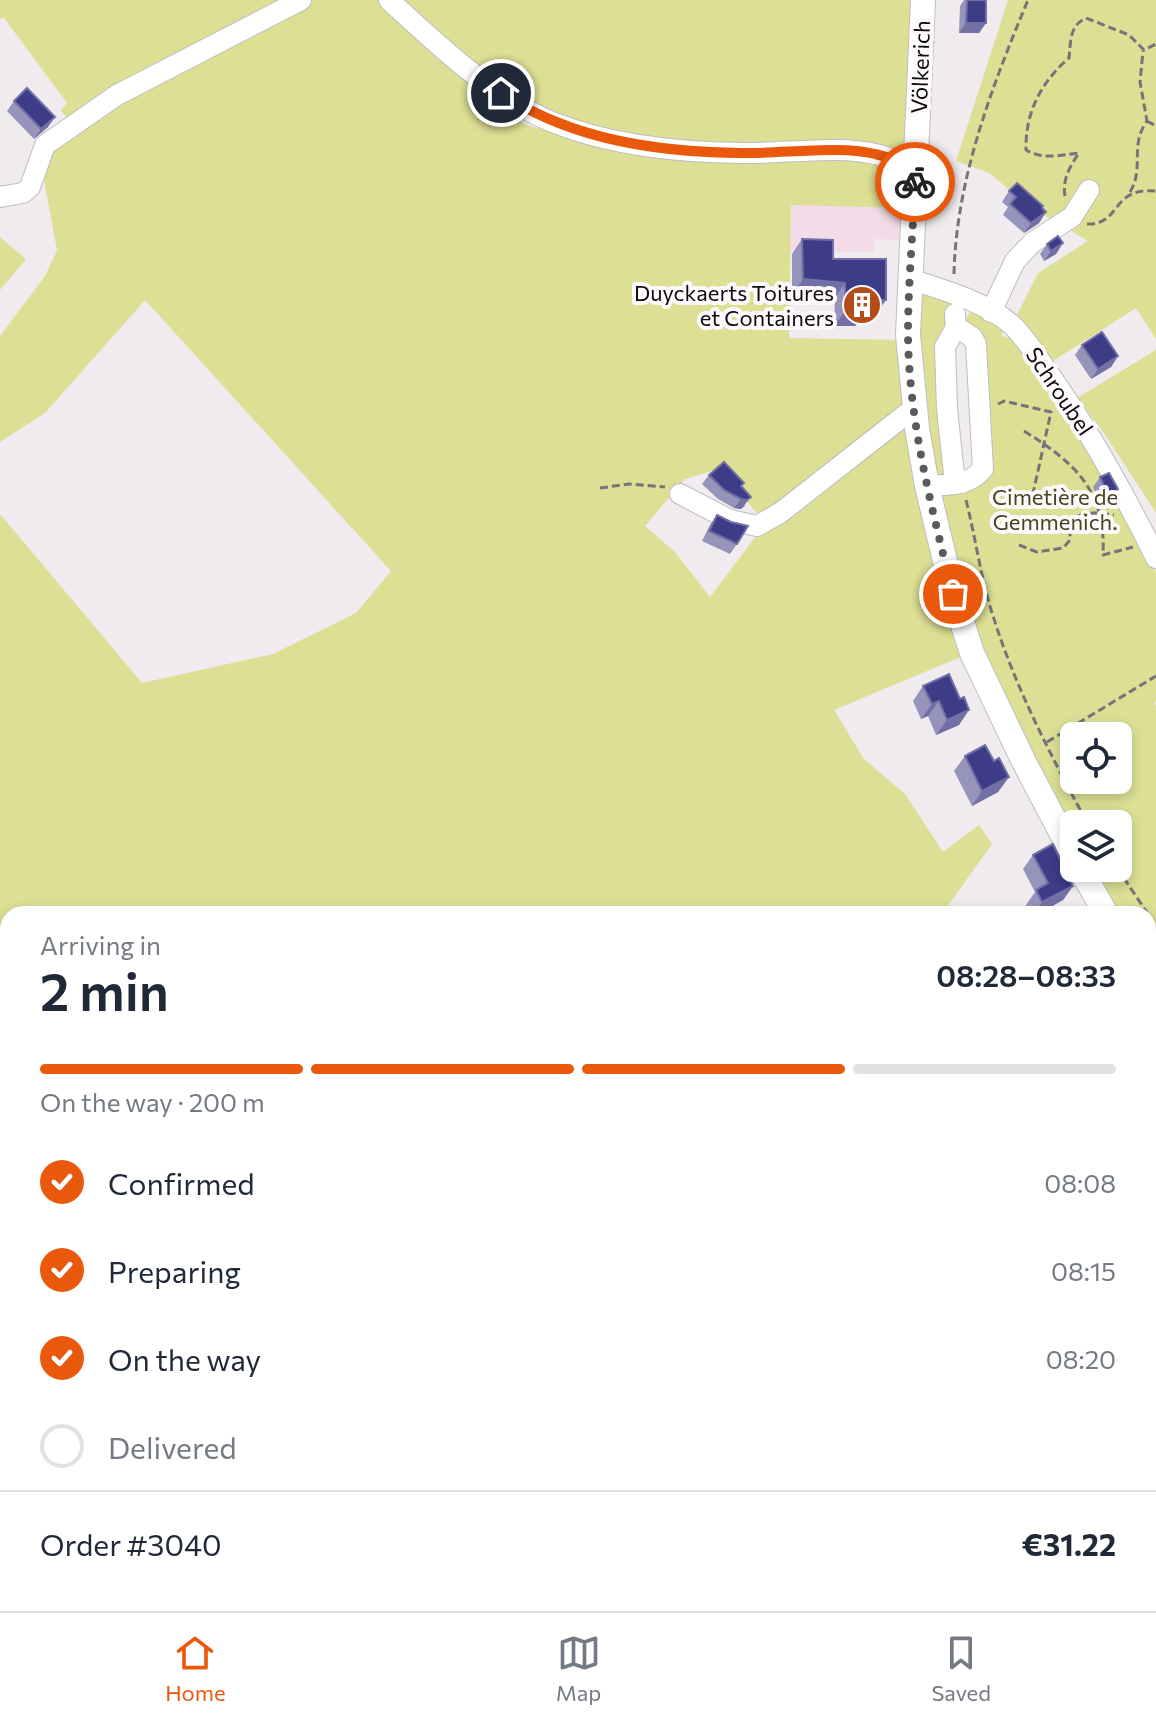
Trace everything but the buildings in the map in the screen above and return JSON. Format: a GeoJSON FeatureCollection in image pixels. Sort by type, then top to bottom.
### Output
{"type":"FeatureCollection","features":[{"type":"Feature","properties":{"kind":"main road","name":"Völkerich"},"geometry":{"type":"LineString","coordinates":[[923,0],[908,335],[914,408],[927,486],[953,594],[972,653],[1060,830]]}},
{"type":"Feature","properties":{"kind":"main road"},"geometry":{"type":"LineString","coordinates":[[1088,882],[1101,906]]}},
{"type":"Feature","properties":{"kind":"street"},"geometry":{"type":"LineString","coordinates":[[0,197],[23,193],[30,187],[45,145],[117,95],[301,0]]}},
{"type":"Feature","properties":{"kind":"street"},"geometry":{"type":"LineString","coordinates":[[389,0],[485,82],[554,123],[613,140],[672,149],[740,153],[854,151],[875,154],[916,168]]}},
{"type":"Feature","properties":{"kind":"street"},"geometry":{"type":"LineString","coordinates":[[991,312],[1015,261],[1033,242],[1072,217],[1089,190]]}},
{"type":"Feature","properties":{"kind":"street","name":"Schroubel"},"geometry":{"type":"LineString","coordinates":[[910,279],[991,312],[1012,325],[1027,342],[1088,431],[1156,558]]}},
{"type":"Feature","properties":{"kind":"street"},"geometry":{"type":"LineString","coordinates":[[953,294],[956,327],[945,347],[947,409],[954,474],[962,483]]}},
{"type":"Feature","properties":{"kind":"street"},"geometry":{"type":"LineString","coordinates":[[927,486],[962,483],[974,479],[983,469],[976,344],[972,337],[956,327]]}},
{"type":"Feature","properties":{"kind":"street"},"geometry":{"type":"LineString","coordinates":[[680,494],[730,520],[757,526],[780,513],[914,408]]}},
{"type":"Feature","properties":{"kind":"path"},"geometry":{"type":"LineString","coordinates":[[953,294],[958,233],[975,150],[1002,64],[1028,0]]}},
{"type":"Feature","properties":{"kind":"path"},"geometry":{"type":"LineString","coordinates":[[1086,18],[1129,35],[1144,50],[1140,82],[1147,121],[1138,134],[1138,179],[1107,219],[1095,224],[1082,224],[1072,217],[1063,191],[1067,171],[1079,153],[1036,156],[1026,150],[1025,130],[1036,99],[1053,72],[1069,58],[1071,33],[1078,22],[1086,18]]}},
{"type":"Feature","properties":{"kind":"path"},"geometry":{"type":"LineString","coordinates":[[1144,50],[1156,44]]}},
{"type":"Feature","properties":{"kind":"path"},"geometry":{"type":"LineString","coordinates":[[1147,121],[1156,126]]}},
{"type":"Feature","properties":{"kind":"path"},"geometry":{"type":"LineString","coordinates":[[1130,192],[1156,191]]}},
{"type":"Feature","properties":{"kind":"path"},"geometry":{"type":"LineString","coordinates":[[980,406],[1004,401],[1051,412],[1032,498],[1026,497]]}},
{"type":"Feature","properties":{"kind":"path"},"geometry":{"type":"LineString","coordinates":[[1024,431],[1060,453],[1083,477],[1100,512],[1103,555],[1134,547]]}},
{"type":"Feature","properties":{"kind":"path"},"geometry":{"type":"LineString","coordinates":[[962,483],[994,619],[1020,685],[1080,810]]}},
{"type":"Feature","properties":{"kind":"path"},"geometry":{"type":"LineString","coordinates":[[600,488],[654,486],[680,494]]}},
{"type":"Feature","properties":{"kind":"path"},"geometry":{"type":"LineString","coordinates":[[1019,545],[1037,552],[1063,548],[1070,540],[1070,521],[1082,514],[1134,514]]}},
{"type":"Feature","properties":{"kind":"path"},"geometry":{"type":"LineString","coordinates":[[1047,742],[1156,676]]}},
{"type":"Feature","properties":{"kind":"path"},"geometry":{"type":"LineString","coordinates":[[1126,882],[1143,906]]}},
{"type":"Feature","properties":{"kind":"shaded area"},"geometry":{"type":"Polygon","coordinates":[[[791,204],[903,208],[902,240],[874,239],[874,252],[790,251],[791,204]]]}},
{"type":"Feature","properties":{"kind":"green space"},"geometry":{"type":"Polygon","coordinates":[[[0,0],[295,0],[70,122],[61,110],[67,103],[4,18],[0,19],[0,0]]]}},
{"type":"Feature","properties":{"kind":"green space"},"geometry":{"type":"Polygon","coordinates":[[[309,0],[382,0],[524,124],[573,139],[875,162],[890,170],[904,183],[903,208],[791,205],[789,338],[900,340],[903,408],[762,519],[719,469],[685,479],[645,526],[675,552],[710,597],[759,532],[905,423],[963,656],[834,710],[864,759],[905,794],[943,852],[979,825],[992,844],[948,906],[0,906],[0,514],[142,683],[273,654],[356,613],[391,571],[145,300],[45,413],[0,442],[0,336],[45,276],[57,250],[43,162],[74,128],[309,0]]]}},
{"type":"Feature","properties":{"kind":"green space"},"geometry":{"type":"Polygon","coordinates":[[[395,0],[914,0],[908,157],[745,149],[644,138],[587,127],[512,95],[395,0]]]}},
{"type":"Feature","properties":{"kind":"green space"},"geometry":{"type":"Polygon","coordinates":[[[1008,0],[1156,0],[1156,339],[1136,308],[1053,361],[1017,315],[1038,273],[1088,241],[1029,206],[989,173],[956,161],[1008,0]]]}},
{"type":"Feature","properties":{"kind":"green space"},"geometry":{"type":"Polygon","coordinates":[[[0,237],[26,259],[0,290],[0,237]]]}},
{"type":"Feature","properties":{"kind":"green space"},"geometry":{"type":"Polygon","coordinates":[[[927,295],[949,302],[952,318],[951,476],[934,474],[924,371],[916,344],[920,297],[927,295]]]}},
{"type":"Feature","properties":{"kind":"green space","name":"Cimetière de Gemmenich."},"geometry":{"type":"Polygon","coordinates":[[[969,313],[980,313],[1006,327],[1001,336],[1016,339],[1065,409],[1156,572],[1156,906],[1114,906],[1099,882],[1132,882],[1132,810],[1060,811],[973,634],[937,497],[944,489],[977,485],[965,322],[969,313]]]}},
{"type":"Feature","properties":{"kind":"green space"},"geometry":{"type":"Polygon","coordinates":[[[1156,350],[1156,513],[1102,430],[1077,398],[1156,350]]]}},
{"type":"Feature","properties":{"kind":"way so far"},"geometry":{"type":"LineString","coordinates":[[915,182],[908,335],[911,382],[927,486],[953,594]]}},
{"type":"Feature","properties":{"kind":"place","name":"Duyckaerts Toitures et Containers"},"geometry":{"type":"Point","coordinates":[862,305]}},
{"type":"Feature","properties":{"kind":"route"},"geometry":{"type":"LineString","coordinates":[[501,93],[554,123],[613,140],[672,149],[740,153],[854,151],[875,154],[916,168],[915,182]]}}]}
